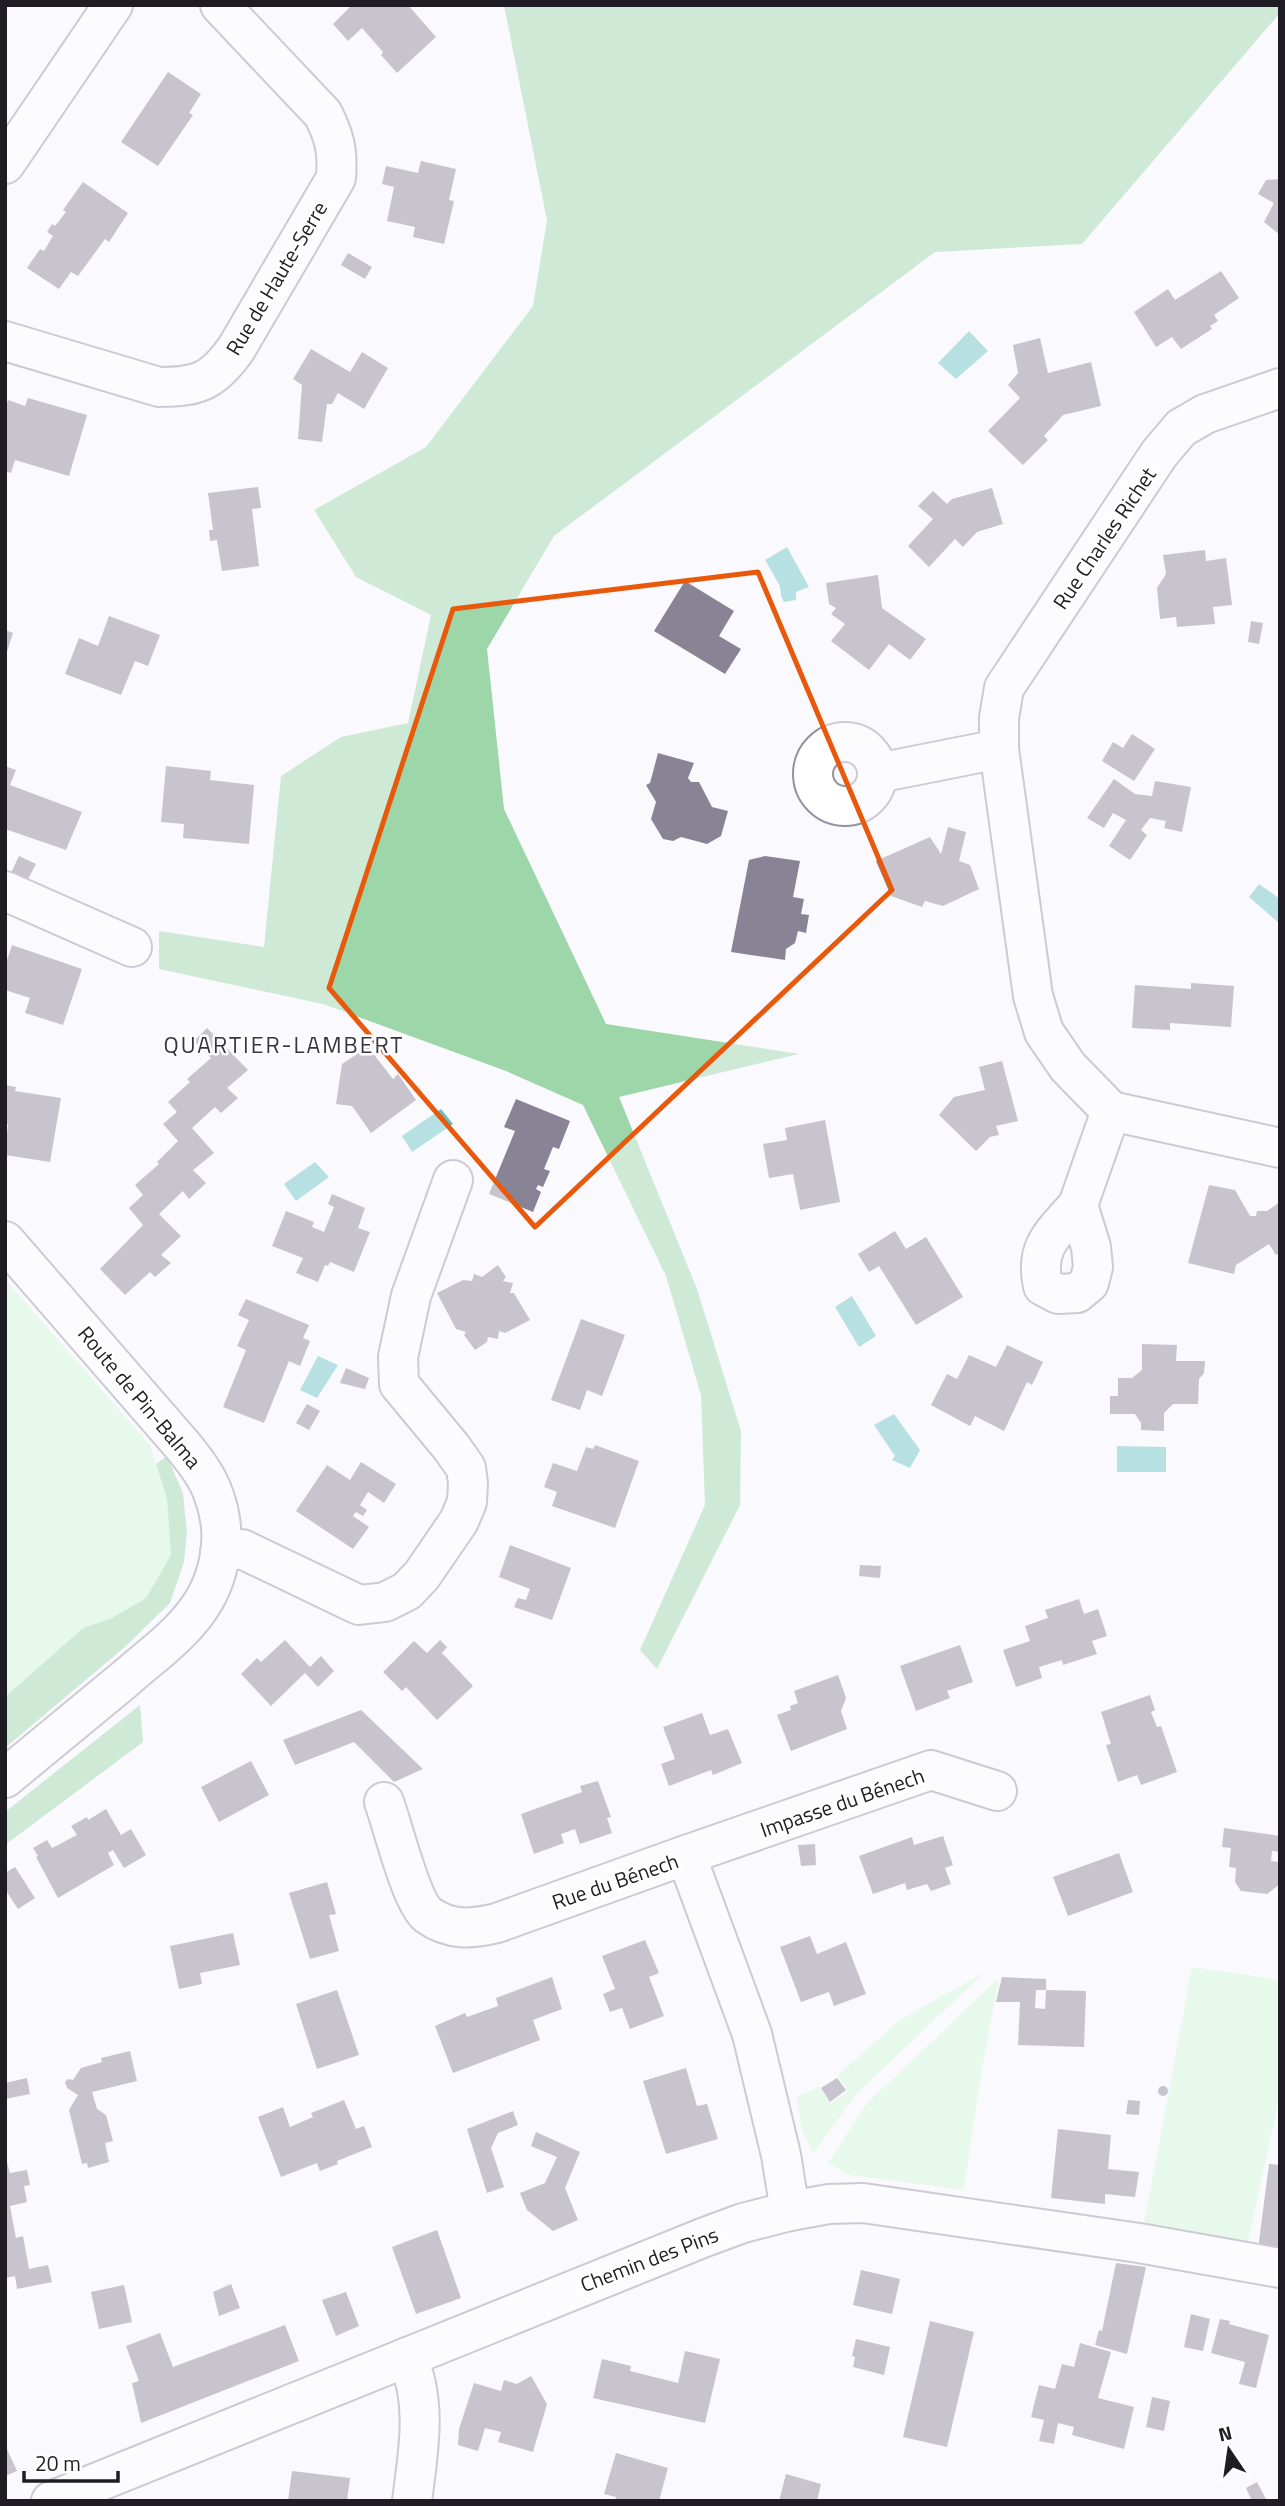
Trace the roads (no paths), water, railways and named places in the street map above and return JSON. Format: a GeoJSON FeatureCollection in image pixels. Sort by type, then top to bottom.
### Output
{"type":"FeatureCollection","features":[{"type":"Feature","properties":{"kind":"street"},"geometry":{"type":"LineString","coordinates":[[5,163],[113,5]]}},
{"type":"Feature","properties":{"kind":"street","name":"Rue de Haute-Serre"},"geometry":{"type":"LineString","coordinates":[[5,341],[159,387],[183,387],[205,379],[220,371],[236,349],[336,178],[338,155],[333,135],[323,114],[220,5]]}},
{"type":"Feature","properties":{"kind":"street","name":"Rue Charles Richet"},"geometry":{"type":"LineString","coordinates":[[1111,1111],[1068,1067],[1044,1032],[1033,996],[999,749],[999,718],[1004,688],[1159,454],[1181,428],[1205,414],[1280,388]]}},
{"type":"Feature","properties":{"kind":"street"},"geometry":{"type":"LineString","coordinates":[[878,773],[999,749]]}},
{"type":"Feature","properties":{"kind":"street"},"geometry":{"type":"LineString","coordinates":[[5,891],[132,947]]}},
{"type":"Feature","properties":{"kind":"street"},"geometry":{"type":"LineString","coordinates":[[1078,1205],[1111,1111],[1280,1148]]}},
{"type":"Feature","properties":{"kind":"street"},"geometry":{"type":"LineString","coordinates":[[220,1552],[242,1549],[359,1605],[385,1602],[407,1591],[422,1575],[459,1521],[467,1502],[466,1468],[399,1384],[398,1357],[411,1296],[453,1180]]}},
{"type":"Feature","properties":{"kind":"street","name":"Route de Pin-Balma"},"geometry":{"type":"LineString","coordinates":[[5,1241],[174,1435],[204,1474],[214,1495],[222,1536],[217,1571],[206,1597],[189,1622],[5,1778]]}},
{"type":"Feature","properties":{"kind":"street","name":"Impasse du Bénech"},"geometry":{"type":"LineString","coordinates":[[687,1855],[931,1770],[997,1791]]}},
{"type":"Feature","properties":{"kind":"street","name":"Rue du Bénech"},"geometry":{"type":"LineString","coordinates":[[384,1802],[413,1889],[426,1913],[447,1925],[471,1929],[497,1923],[687,1855],[752,2034],[781,2155],[790,2211]]}},
{"type":"Feature","properties":{"kind":"street","name":"Chemin des Pins"},"geometry":{"type":"LineString","coordinates":[[51,2501],[693,2241],[743,2223],[829,2203],[863,2203],[1139,2243],[1280,2268]]}},
{"type":"Feature","properties":{"kind":"street"},"geometry":{"type":"LineString","coordinates":[[407,2357],[414,2373],[421,2421],[412,2501]]}},
{"type":"Feature","properties":{"kind":"water"},"geometry":{"type":"Polygon","coordinates":[[[969,331],[988,351],[956,379],[938,363],[969,331]]]}},
{"type":"Feature","properties":{"kind":"water"},"geometry":{"type":"Polygon","coordinates":[[[787,547],[809,587],[796,592],[796,600],[784,602],[780,586],[765,560],[787,547]]]}},
{"type":"Feature","properties":{"kind":"water"},"geometry":{"type":"Polygon","coordinates":[[[1259,884],[1280,899],[1280,924],[1249,897],[1259,884]]]}},
{"type":"Feature","properties":{"kind":"water"},"geometry":{"type":"Polygon","coordinates":[[[441,1109],[453,1124],[412,1152],[402,1136],[441,1109]]]}},
{"type":"Feature","properties":{"kind":"water"},"geometry":{"type":"Polygon","coordinates":[[[315,1162],[329,1177],[296,1201],[284,1184],[315,1162]]]}},
{"type":"Feature","properties":{"kind":"water"},"geometry":{"type":"Polygon","coordinates":[[[852,1296],[876,1336],[859,1347],[835,1307],[852,1296]]]}},
{"type":"Feature","properties":{"kind":"water"},"geometry":{"type":"Polygon","coordinates":[[[318,1356],[338,1365],[317,1398],[300,1390],[318,1356]]]}},
{"type":"Feature","properties":{"kind":"water"},"geometry":{"type":"Polygon","coordinates":[[[894,1414],[920,1450],[910,1468],[892,1460],[895,1456],[874,1425],[894,1414]]]}},
{"type":"Feature","properties":{"kind":"water"},"geometry":{"type":"Polygon","coordinates":[[[1117,1446],[1166,1447],[1166,1472],[1117,1472],[1117,1446]]]}},
{"type":"Feature","properties":{"kind":"district","name":"QUARTIER-LAMBERT"},"geometry":{"type":"Point","coordinates":[284,1044]}}]}
